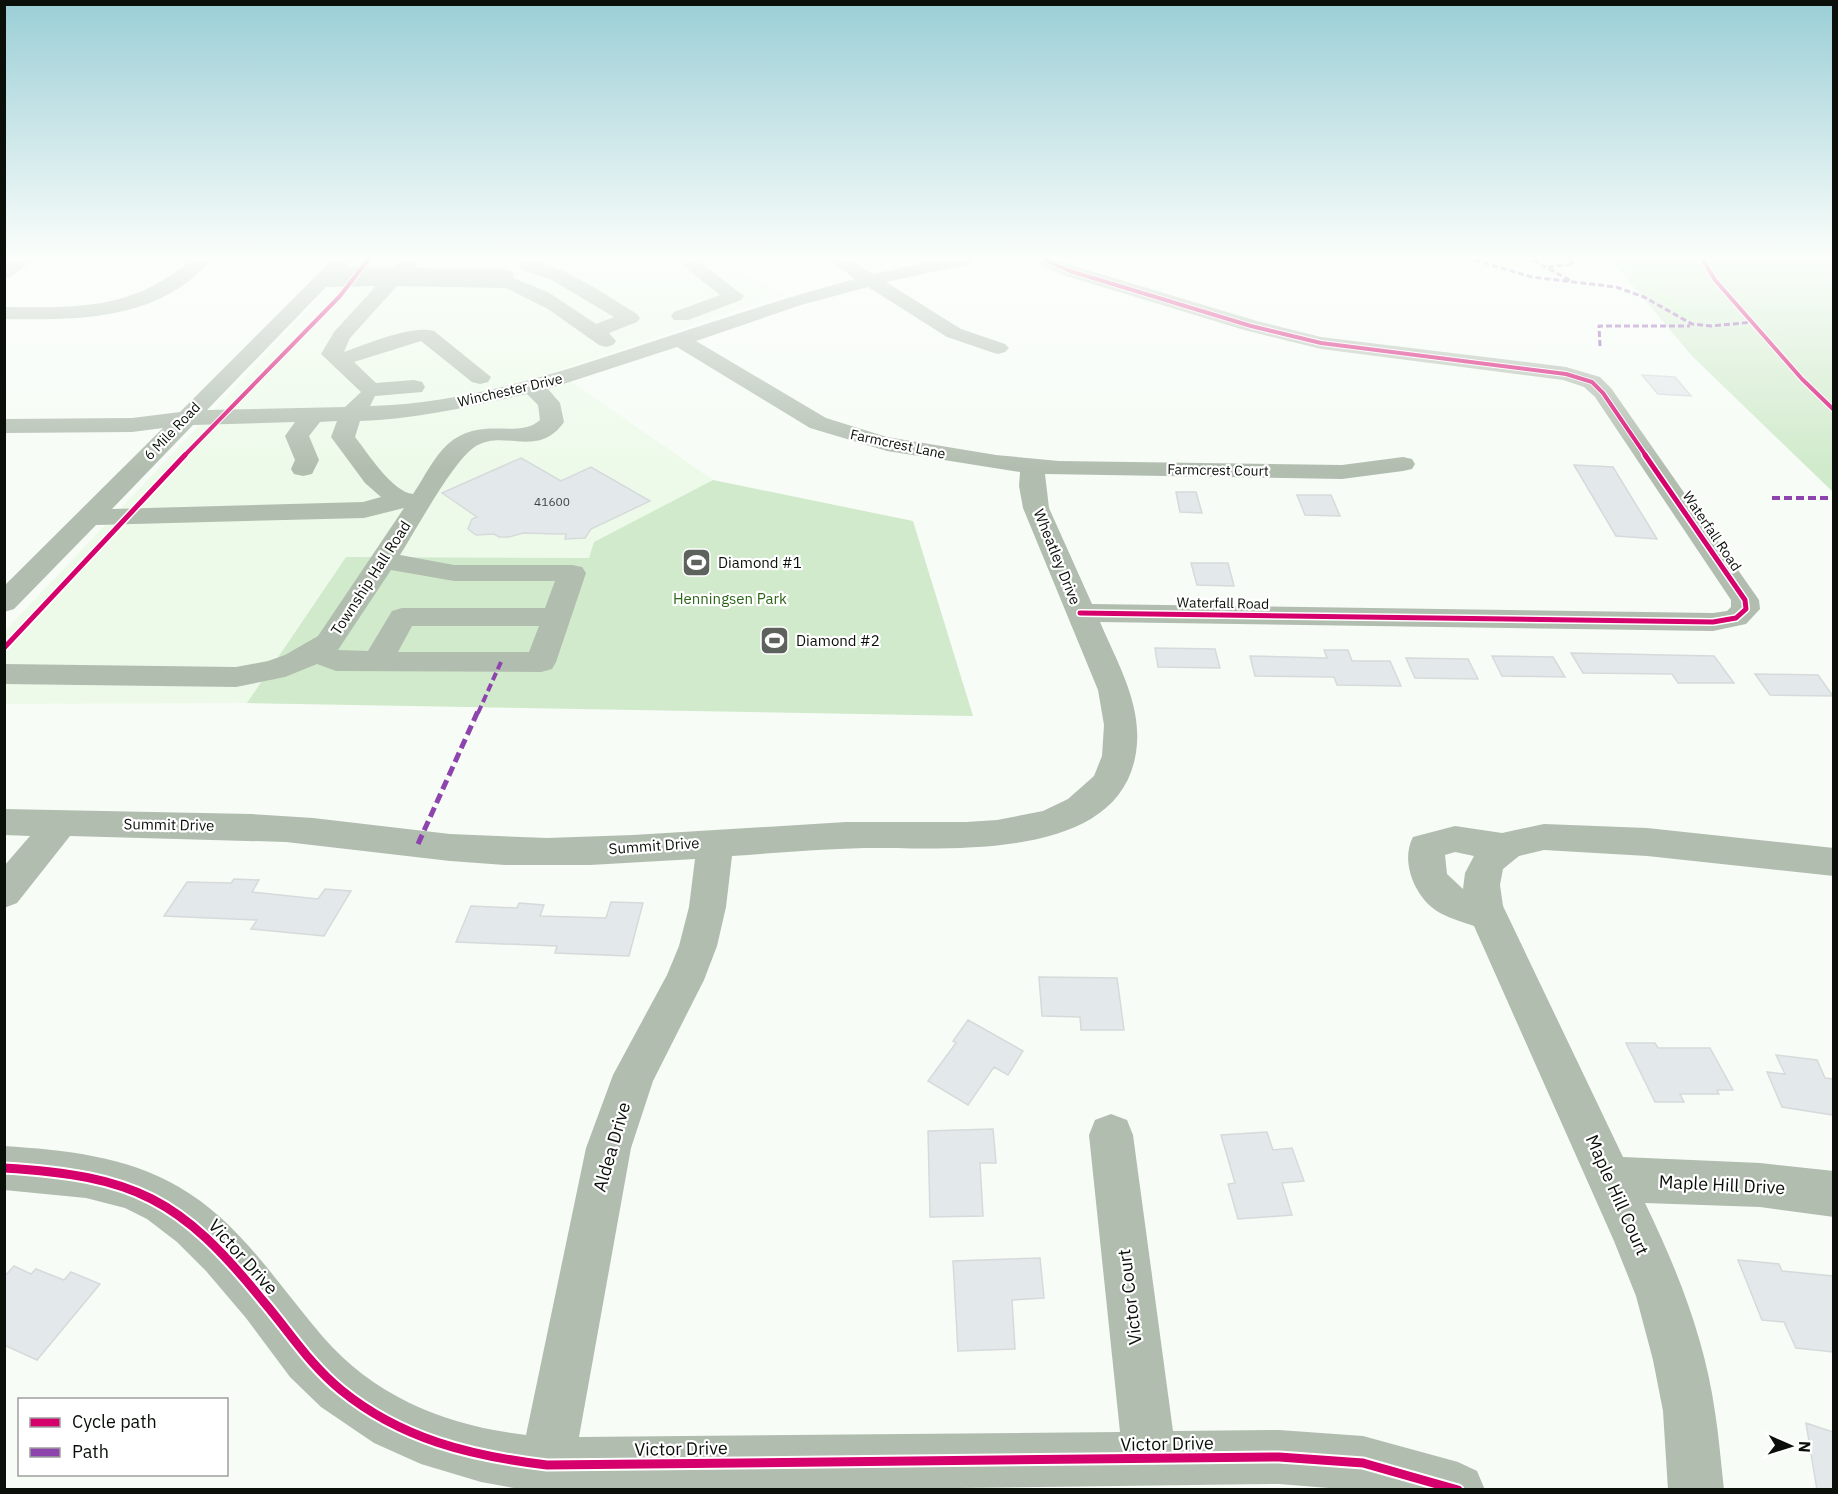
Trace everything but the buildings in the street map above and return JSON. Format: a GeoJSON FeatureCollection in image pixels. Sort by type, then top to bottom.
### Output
{"type":"FeatureCollection","features":[{"type":"Feature","properties":{"kind":"street","name":"6 Mile Road"},"geometry":{"type":"LineString","coordinates":[[4,603],[273,330]]}},
{"type":"Feature","properties":{"kind":"street"},"geometry":{"type":"LineString","coordinates":[[347,330],[332,354],[371,390]]}},
{"type":"Feature","properties":{"kind":"street"},"geometry":{"type":"LineString","coordinates":[[584,330],[595,340]]}},
{"type":"Feature","properties":{"kind":"street"},"geometry":{"type":"LineString","coordinates":[[595,340],[611,330]]}},
{"type":"Feature","properties":{"kind":"street"},"geometry":{"type":"LineString","coordinates":[[595,340],[634,330]]}},
{"type":"Feature","properties":{"kind":"street","name":"Winchester Drive"},"geometry":{"type":"LineString","coordinates":[[4,426],[132,425],[184,418],[351,414],[423,408],[533,387],[710,330]]}},
{"type":"Feature","properties":{"kind":"street"},"geometry":{"type":"LineString","coordinates":[[949,330],[998,348]]}},
{"type":"Feature","properties":{"kind":"street","name":"Waterfall Road"},"geometry":{"type":"LineString","coordinates":[[1080,613],[1713,622],[1736,618],[1746,609],[1745,600],[1603,393],[1586,379],[1562,373],[1359,349],[1267,330]]}},
{"type":"Feature","properties":{"kind":"street"},"geometry":{"type":"LineString","coordinates":[[339,360],[419,335],[427,335],[489,375],[444,383],[371,390],[351,414],[343,437],[374,478],[409,501]]}},
{"type":"Feature","properties":{"kind":"street","name":"Farmcrest Lane"},"geometry":{"type":"LineString","coordinates":[[680,340],[806,416],[837,430],[887,444],[1033,466]]}},
{"type":"Feature","properties":{"kind":"street","name":"Township Hall Road"},"geometry":{"type":"LineString","coordinates":[[4,674],[236,677],[271,672],[306,659],[329,643],[383,560],[409,501],[454,452],[465,442],[479,436],[490,434],[525,437],[544,431],[552,422],[549,403],[533,387]]}},
{"type":"Feature","properties":{"kind":"street","name":"Winchester Drive"},"geometry":{"type":"LineString","coordinates":[[4,406],[145,406],[184,418]]}},
{"type":"Feature","properties":{"kind":"street"},"geometry":{"type":"LineString","coordinates":[[271,514],[300,474],[307,460],[297,436],[313,415]]}},
{"type":"Feature","properties":{"kind":"street","name":"Farmcrest Court"},"geometry":{"type":"LineString","coordinates":[[1033,466],[1342,472],[1403,464]]}},
{"type":"Feature","properties":{"kind":"street","name":"Wheatley Drive"},"geometry":{"type":"LineString","coordinates":[[1033,466],[1032,486],[1036,508],[1080,613]]}},
{"type":"Feature","properties":{"kind":"street"},"geometry":{"type":"LineString","coordinates":[[88,517],[364,510],[409,501]]}},
{"type":"Feature","properties":{"kind":"street"},"geometry":{"type":"LineString","coordinates":[[316,652],[336,661],[541,662],[572,573],[454,573],[383,560]]}},
{"type":"Feature","properties":{"kind":"street","name":"Summit Drive"},"geometry":{"type":"LineString","coordinates":[[4,822],[283,829],[444,847],[505,851],[583,851],[849,835],[1006,833],[1043,825],[1081,808],[1109,784],[1118,762],[1122,740],[1121,717],[1114,690],[1080,613]]}},
{"type":"Feature","properties":{"kind":"street"},"geometry":{"type":"LineString","coordinates":[[378,661],[402,617],[557,617]]}},
{"type":"Feature","properties":{"kind":"street"},"geometry":{"type":"LineString","coordinates":[[4,893],[61,823]]}},
{"type":"Feature","properties":{"kind":"street"},"geometry":{"type":"LineString","coordinates":[[1489,916],[1453,903],[1429,879],[1426,847],[1455,839],[1505,847],[1527,839],[1544,837],[1647,842],[1833,862]]}},
{"type":"Feature","properties":{"kind":"street","name":"Aldea Drive"},"geometry":{"type":"LineString","coordinates":[[547,1465],[609,1144],[633,1077],[682,987],[698,947],[711,890],[715,842]]}},
{"type":"Feature","properties":{"kind":"street","name":"Maple Hill Court"},"geometry":{"type":"LineString","coordinates":[[1505,847],[1490,860],[1483,873],[1481,885],[1484,907],[1610,1179],[1661,1296],[1679,1360],[1689,1411],[1696,1490]]}},
{"type":"Feature","properties":{"kind":"street","name":"Victor Court"},"geometry":{"type":"LineString","coordinates":[[1111,1135],[1150,1459]]}},
{"type":"Feature","properties":{"kind":"street","name":"Victor Drive"},"geometry":{"type":"LineString","coordinates":[[4,1168],[57,1171],[102,1179],[162,1202],[196,1226],[267,1305],[314,1365],[359,1405],[404,1431],[441,1446],[494,1460],[547,1465],[1279,1457],[1363,1463],[1458,1490]]}},
{"type":"Feature","properties":{"kind":"street","name":"Maple Hill Drive"},"geometry":{"type":"LineString","coordinates":[[1610,1179],[1760,1185],[1833,1194]]}},
{"type":"Feature","properties":{"kind":"shaded area"},"geometry":{"type":"Polygon","coordinates":[[[289,330],[679,330],[556,371],[713,480],[594,542],[589,558],[346,557],[247,703],[5,704],[4,632],[289,330]]]}},
{"type":"Feature","properties":{"kind":"green space"},"geometry":{"type":"Polygon","coordinates":[[[1670,330],[1833,330],[1833,492],[1692,356],[1670,330]]]}},
{"type":"Feature","properties":{"kind":"green space","name":"Henningsen Park"},"geometry":{"type":"Polygon","coordinates":[[[713,480],[913,521],[973,716],[247,703],[346,557],[589,558],[594,542],[713,480]]]}},
{"type":"Feature","properties":{"kind":"marked path"},"geometry":{"type":"LineString","coordinates":[[1599,330],[1600,346]]}},
{"type":"Feature","properties":{"kind":"marked path"},"geometry":{"type":"LineString","coordinates":[[1772,498],[1834,498]]}},
{"type":"Feature","properties":{"kind":"marked path"},"geometry":{"type":"LineString","coordinates":[[418,844],[501,662]]}},
{"type":"Feature","properties":{"kind":"cycle path"},"geometry":{"type":"LineString","coordinates":[[4,648],[220,417],[307,330]]}},
{"type":"Feature","properties":{"kind":"cycle path"},"geometry":{"type":"LineString","coordinates":[[1080,613],[1713,622],[1736,618],[1746,609],[1745,600],[1603,393],[1592,382],[1566,374],[1321,343],[1266,330]]}},
{"type":"Feature","properties":{"kind":"cycle path"},"geometry":{"type":"LineString","coordinates":[[1759,330],[1802,379],[1834,410]]}},
{"type":"Feature","properties":{"kind":"cycle path"},"geometry":{"type":"LineString","coordinates":[[4,1168],[65,1173],[106,1180],[145,1193],[163,1203],[209,1239],[263,1300],[298,1347],[339,1389],[393,1425],[450,1448],[481,1455],[547,1465],[1279,1457],[1363,1463],[1458,1490]]}},
{"type":"Feature","properties":{"kind":"place","name":"Diamond #1"},"geometry":{"type":"Point","coordinates":[697,563]}},
{"type":"Feature","properties":{"kind":"place","name":"Diamond #2"},"geometry":{"type":"Point","coordinates":[775,641]}}]}
